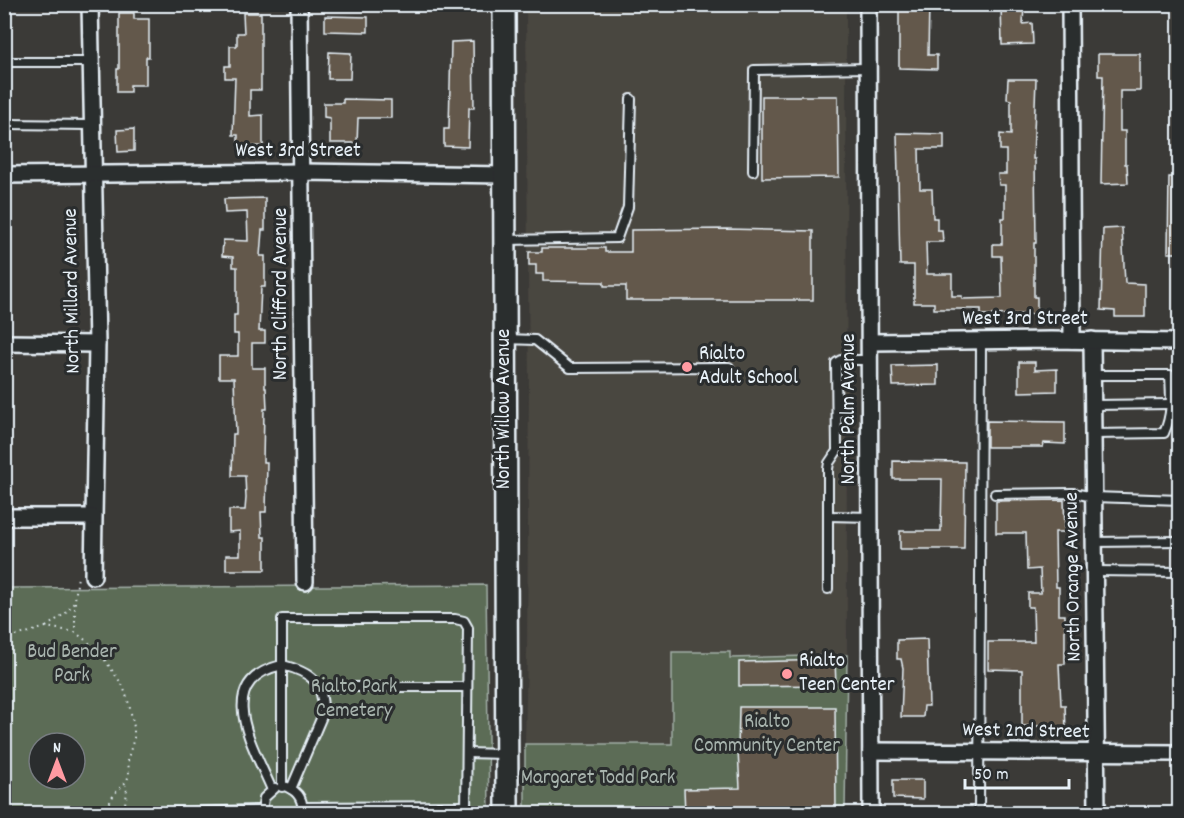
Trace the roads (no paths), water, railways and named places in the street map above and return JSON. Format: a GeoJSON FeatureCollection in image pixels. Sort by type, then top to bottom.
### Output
{"type":"FeatureCollection","features":[{"type":"Feature","properties":{"kind":"street","name":"North Millard Avenue"},"geometry":{"type":"LineString","coordinates":[[90,4],[97,344],[93,576]]}},
{"type":"Feature","properties":{"kind":"street","name":"North Clifford Avenue"},"geometry":{"type":"LineString","coordinates":[[299,4],[305,582]]}},
{"type":"Feature","properties":{"kind":"street","name":"North Willow Avenue"},"geometry":{"type":"LineString","coordinates":[[504,4],[507,813]]}},
{"type":"Feature","properties":{"kind":"street","name":"North Palm Avenue"},"geometry":{"type":"LineString","coordinates":[[868,4],[871,813]]}},
{"type":"Feature","properties":{"kind":"street"},"geometry":{"type":"LineString","coordinates":[[1070,4],[1072,340]]}},
{"type":"Feature","properties":{"kind":"street","name":"West 3rd Street"},"geometry":{"type":"LineString","coordinates":[[4,175],[302,172],[505,175]]}},
{"type":"Feature","properties":{"kind":"street","name":"West 3rd Street"},"geometry":{"type":"LineString","coordinates":[[871,342],[1072,340],[1179,342]]}},
{"type":"Feature","properties":{"kind":"street","name":"North Orange Avenue"},"geometry":{"type":"LineString","coordinates":[[1092,340],[1097,813]]}},
{"type":"Feature","properties":{"kind":"street"},"geometry":{"type":"LineString","coordinates":[[4,343],[97,344]]}},
{"type":"Feature","properties":{"kind":"street"},"geometry":{"type":"LineString","coordinates":[[4,517],[93,517]]}},
{"type":"Feature","properties":{"kind":"street","name":"West 2nd Street"},"geometry":{"type":"LineString","coordinates":[[871,752],[1179,753]]}},
{"type":"Feature","properties":{"kind":"lane"},"geometry":{"type":"LineString","coordinates":[[4,62],[90,62]]}},
{"type":"Feature","properties":{"kind":"lane"},"geometry":{"type":"LineString","coordinates":[[753,171],[754,70],[869,68]]}},
{"type":"Feature","properties":{"kind":"lane"},"geometry":{"type":"LineString","coordinates":[[505,240],[617,238],[628,207],[632,99]]}},
{"type":"Feature","properties":{"kind":"lane"},"geometry":{"type":"LineString","coordinates":[[4,124],[91,124]]}},
{"type":"Feature","properties":{"kind":"lane"},"geometry":{"type":"LineString","coordinates":[[505,339],[535,340],[570,368],[729,367]]}},
{"type":"Feature","properties":{"kind":"lane"},"geometry":{"type":"LineString","coordinates":[[980,813],[981,341]]}},
{"type":"Feature","properties":{"kind":"lane"},"geometry":{"type":"LineString","coordinates":[[828,589],[828,469],[837,451],[836,363],[841,360],[871,360]]}},
{"type":"Feature","properties":{"kind":"lane"},"geometry":{"type":"LineString","coordinates":[[1094,375],[1170,375],[1171,404],[1171,419],[1164,433],[1094,434]]}},
{"type":"Feature","properties":{"kind":"lane"},"geometry":{"type":"LineString","coordinates":[[1094,405],[1171,404]]}},
{"type":"Feature","properties":{"kind":"lane"},"geometry":{"type":"LineString","coordinates":[[995,494],[1073,493],[1094,497],[1179,500]]}},
{"type":"Feature","properties":{"kind":"lane"},"geometry":{"type":"LineString","coordinates":[[828,516],[871,517]]}},
{"type":"Feature","properties":{"kind":"lane"},"geometry":{"type":"LineString","coordinates":[[1094,542],[1179,541]]}},
{"type":"Feature","properties":{"kind":"lane"},"geometry":{"type":"LineString","coordinates":[[1095,571],[1179,572]]}},
{"type":"Feature","properties":{"kind":"lane"},"geometry":{"type":"LineString","coordinates":[[145,813],[262,812],[264,798],[272,790],[282,787],[291,789],[300,796],[303,810],[466,810],[468,628],[464,621],[455,619],[282,619],[282,787]]}},
{"type":"Feature","properties":{"kind":"lane"},"geometry":{"type":"LineString","coordinates":[[272,790],[245,727],[242,711],[243,695],[250,682],[265,669],[282,665],[308,674],[315,680],[322,696],[323,714],[291,789]]}},
{"type":"Feature","properties":{"kind":"lane"},"geometry":{"type":"LineString","coordinates":[[319,687],[467,687]]}},
{"type":"Feature","properties":{"kind":"lane"},"geometry":{"type":"LineString","coordinates":[[466,753],[507,754]]}},
{"type":"Feature","properties":{"kind":"place","name":"Rialto Adult School"},"geometry":{"type":"Point","coordinates":[687,367]}},
{"type":"Feature","properties":{"kind":"place","name":"Rialto Teen Center"},"geometry":{"type":"Point","coordinates":[787,674]}},
{"type":"Feature","properties":{"kind":"park label","name":"Bud Bender Park"},"geometry":{"type":"Point","coordinates":[72,665]}},
{"type":"Feature","properties":{"kind":"park label","name":"Rialto Park Cemetery"},"geometry":{"type":"Point","coordinates":[354,700]}},
{"type":"Feature","properties":{"kind":"park label","name":"Rialto Community Center"},"geometry":{"type":"Point","coordinates":[767,735]}},
{"type":"Feature","properties":{"kind":"park label","name":"Margaret Todd Park"},"geometry":{"type":"Point","coordinates":[598,779]}}]}
